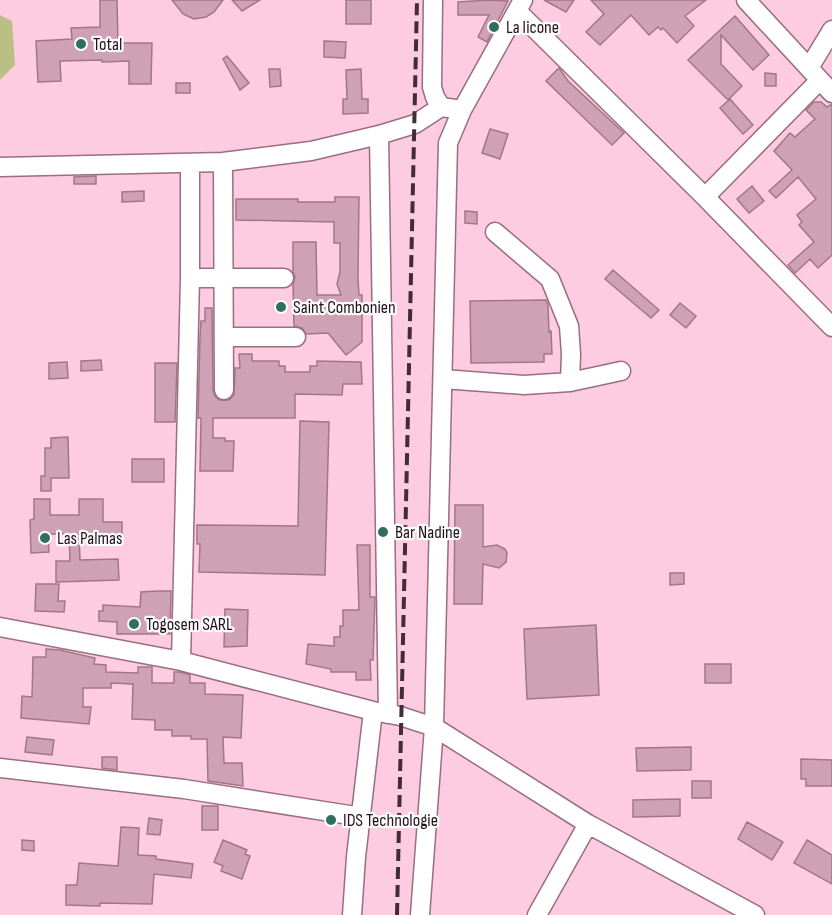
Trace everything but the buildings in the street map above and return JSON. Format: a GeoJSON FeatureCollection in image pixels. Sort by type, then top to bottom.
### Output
{"type":"FeatureCollection","features":[{"type":"Feature","properties":{"kind":"street"},"geometry":{"type":"LineString","coordinates":[[433,0],[432,87],[441,107]]}},
{"type":"Feature","properties":{"kind":"street"},"geometry":{"type":"LineString","coordinates":[[746,0],[820,80]]}},
{"type":"Feature","properties":{"kind":"street"},"geometry":{"type":"LineString","coordinates":[[420,915],[434,727],[448,143],[462,110],[520,6],[832,327]]}},
{"type":"Feature","properties":{"kind":"street"},"geometry":{"type":"LineString","coordinates":[[705,197],[820,80],[832,30]]}},
{"type":"Feature","properties":{"kind":"street"},"geometry":{"type":"LineString","coordinates":[[0,167],[223,162],[312,151],[415,124],[441,107],[462,110]]}},
{"type":"Feature","properties":{"kind":"street"},"geometry":{"type":"LineString","coordinates":[[352,915],[362,817],[380,712],[379,135]]}},
{"type":"Feature","properties":{"kind":"street"},"geometry":{"type":"LineString","coordinates":[[223,162],[224,390]]}},
{"type":"Feature","properties":{"kind":"street"},"geometry":{"type":"LineString","coordinates":[[181,661],[190,278],[190,163]]}},
{"type":"Feature","properties":{"kind":"street"},"geometry":{"type":"LineString","coordinates":[[495,231],[550,279],[569,326],[570,382]]}},
{"type":"Feature","properties":{"kind":"street"},"geometry":{"type":"LineString","coordinates":[[190,278],[284,278]]}},
{"type":"Feature","properties":{"kind":"street"},"geometry":{"type":"LineString","coordinates":[[225,337],[296,337]]}},
{"type":"Feature","properties":{"kind":"street"},"geometry":{"type":"LineString","coordinates":[[443,379],[524,385],[570,382],[621,371]]}},
{"type":"Feature","properties":{"kind":"street"},"geometry":{"type":"LineString","coordinates":[[0,627],[181,661],[434,727],[588,824],[755,915]]}},
{"type":"Feature","properties":{"kind":"street"},"geometry":{"type":"LineString","coordinates":[[0,768],[184,789],[362,817]]}},
{"type":"Feature","properties":{"kind":"street"},"geometry":{"type":"LineString","coordinates":[[537,915],[588,824]]}},
{"type":"Feature","properties":{"kind":"green space"},"geometry":{"type":"Polygon","coordinates":[[[0,15],[12,21],[15,65],[0,80],[0,15]]]}},
{"type":"Feature","properties":{"kind":"railway"},"geometry":{"type":"LineString","coordinates":[[397,915],[417,0]]}},
{"type":"Feature","properties":{"kind":"place","name":"La licone"},"geometry":{"type":"Point","coordinates":[494,27]}},
{"type":"Feature","properties":{"kind":"place","name":"Total"},"geometry":{"type":"Point","coordinates":[81,44]}},
{"type":"Feature","properties":{"kind":"place","name":"Saint Combonien"},"geometry":{"type":"Point","coordinates":[281,307]}},
{"type":"Feature","properties":{"kind":"place","name":"Bar Nadine"},"geometry":{"type":"Point","coordinates":[383,532]}},
{"type":"Feature","properties":{"kind":"place","name":"Las Palmas"},"geometry":{"type":"Point","coordinates":[45,538]}},
{"type":"Feature","properties":{"kind":"place","name":"Togosem SARL"},"geometry":{"type":"Point","coordinates":[134,624]}},
{"type":"Feature","properties":{"kind":"place","name":"IDS Technologie"},"geometry":{"type":"Point","coordinates":[331,820]}}]}
